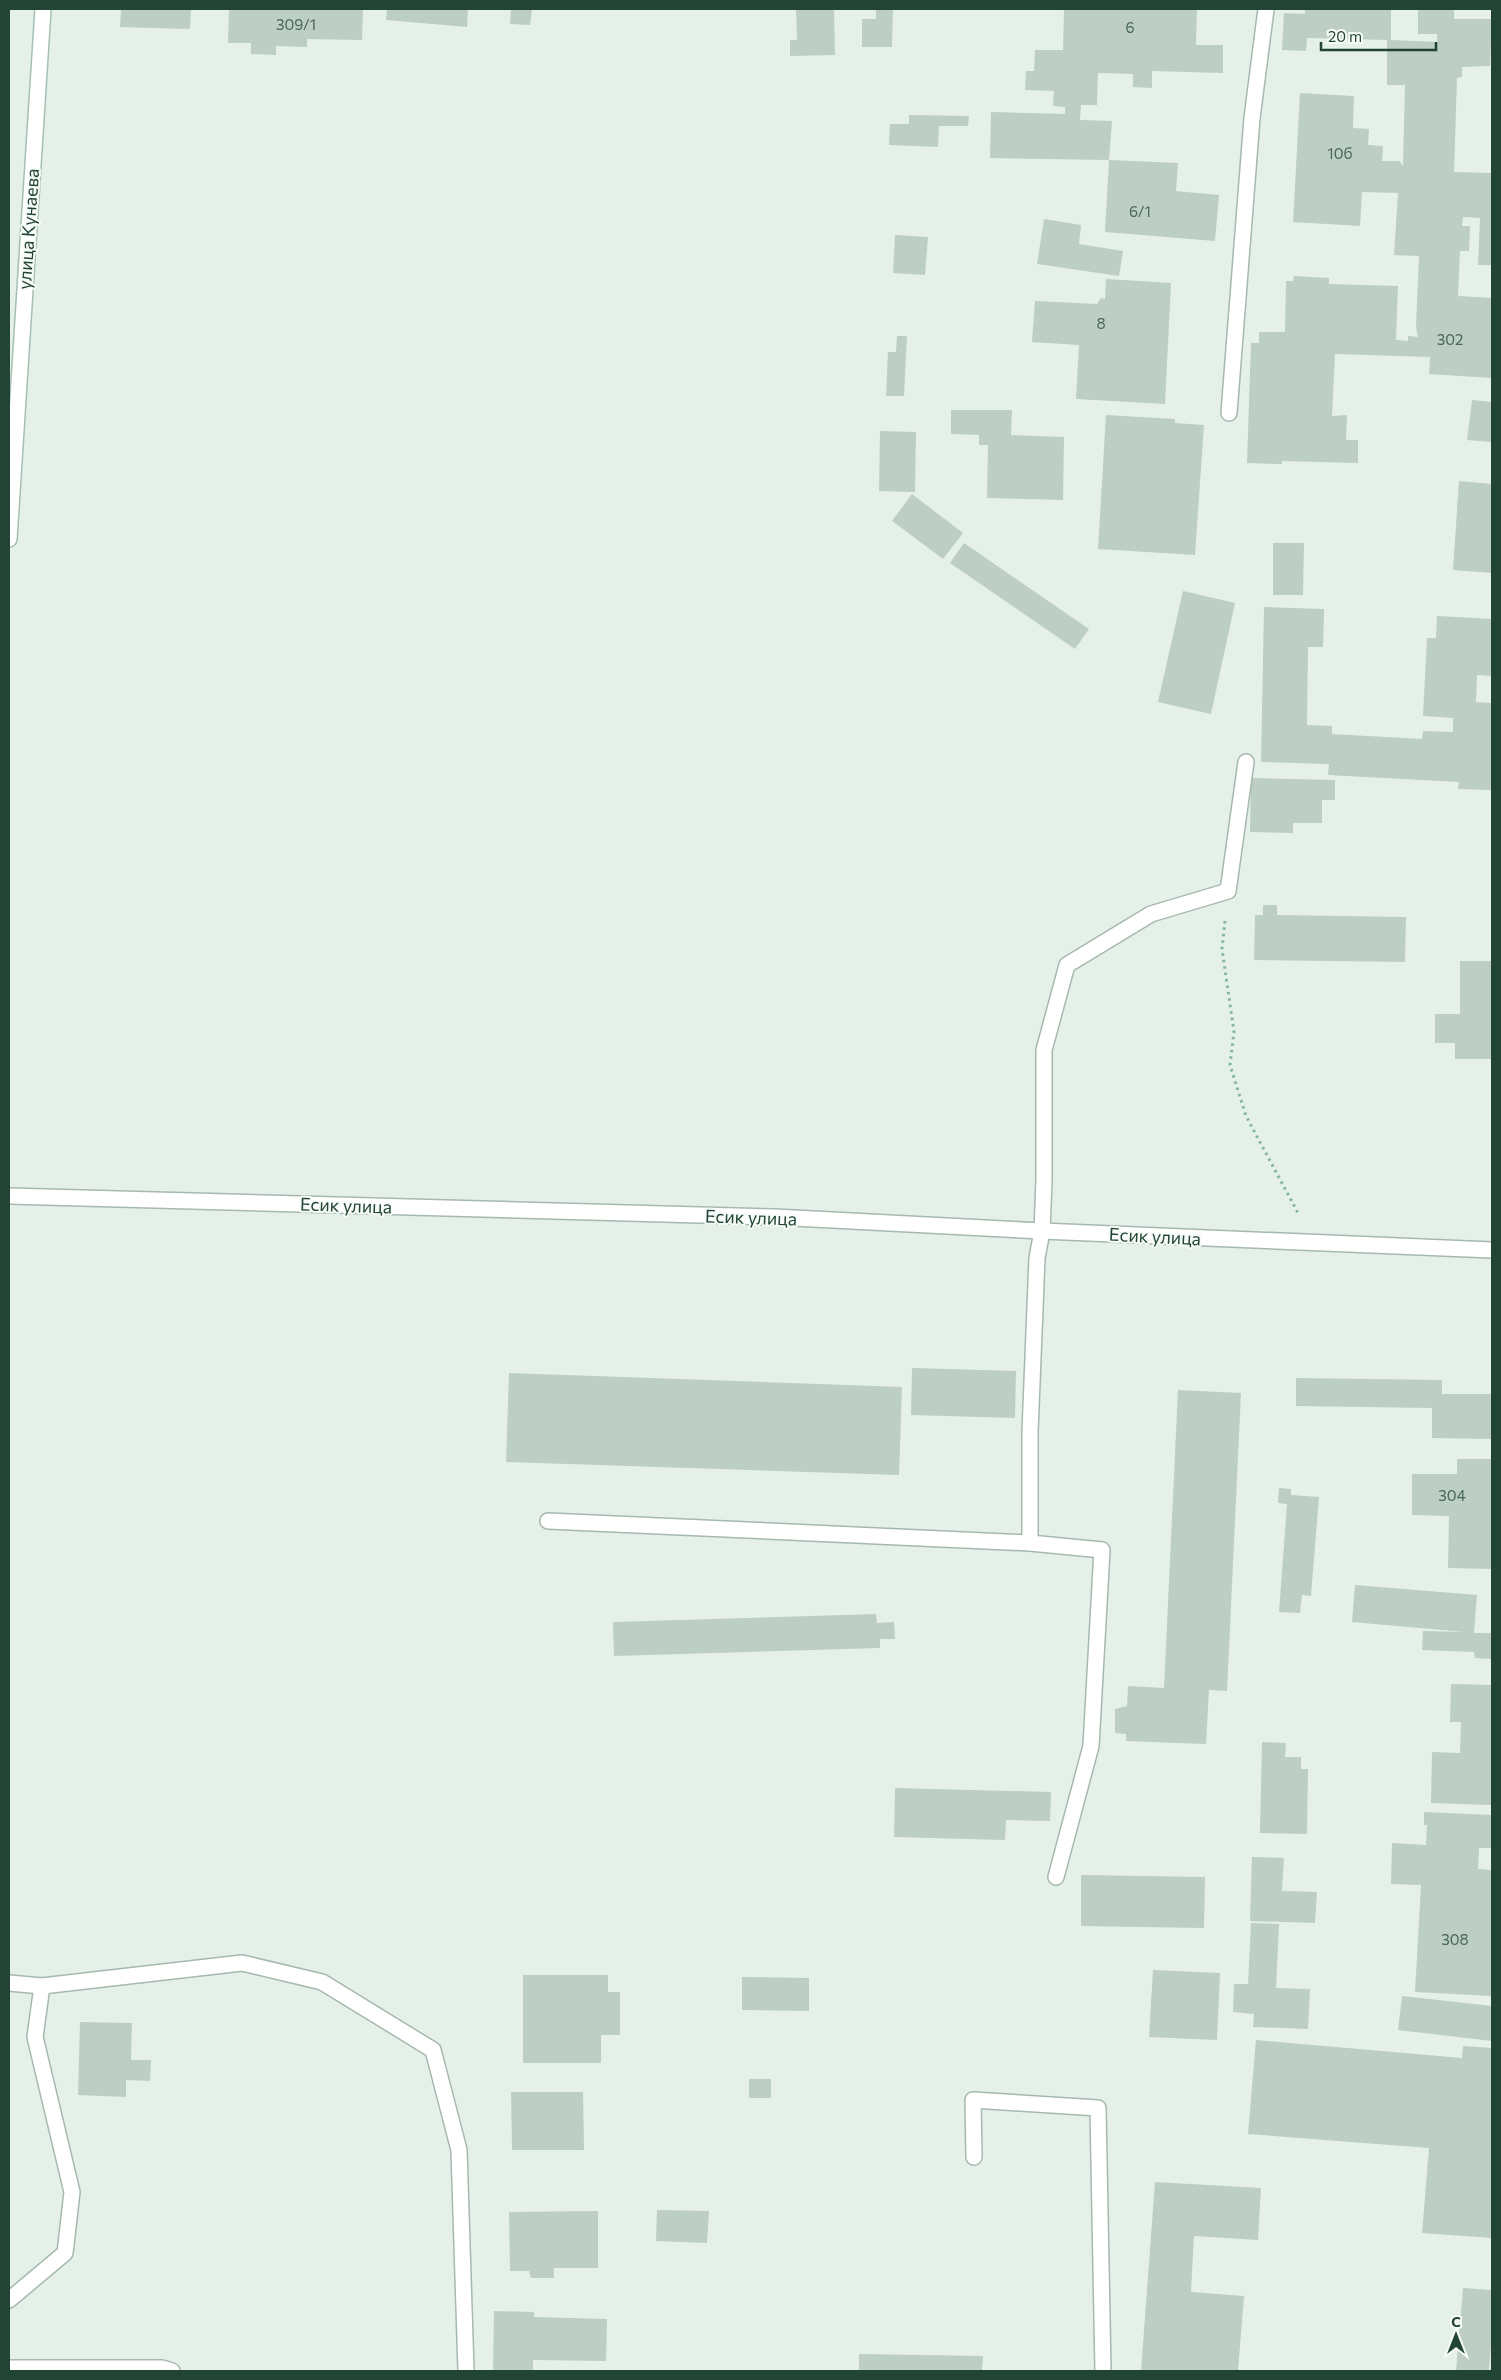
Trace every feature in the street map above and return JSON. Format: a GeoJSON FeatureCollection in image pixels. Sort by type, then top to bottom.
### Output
{"type":"FeatureCollection","features":[{"type":"Feature","properties":{"kind":"street","name":"улица Кунаева"},"geometry":{"type":"LineString","coordinates":[[9,540],[12,440],[43,9]]}},
{"type":"Feature","properties":{"kind":"street"},"geometry":{"type":"LineString","coordinates":[[1229,413],[1252,118],[1266,9]]}},
{"type":"Feature","properties":{"kind":"street"},"geometry":{"type":"LineString","coordinates":[[1030,1544],[1030,1432],[1037,1258],[1042,1231],[1044,1180],[1044,1050],[1067,965],[1151,914],[1228,891],[1246,762]]}},
{"type":"Feature","properties":{"kind":"street","name":"Есик улица"},"geometry":{"type":"LineString","coordinates":[[9,1196],[775,1217],[1312,1244],[1492,1250]]}},
{"type":"Feature","properties":{"kind":"street"},"geometry":{"type":"LineString","coordinates":[[548,1521],[1030,1544],[1102,1550],[1091,1746],[1056,1877]]}},
{"type":"Feature","properties":{"kind":"street"},"geometry":{"type":"LineString","coordinates":[[9,1983],[42,1986],[242,1963],[322,1982],[433,2050],[459,2150],[466,2371]]}},
{"type":"Feature","properties":{"kind":"street"},"geometry":{"type":"LineString","coordinates":[[9,2300],[65,2253],[72,2192],[35,2037],[42,1986]]}},
{"type":"Feature","properties":{"kind":"street"},"geometry":{"type":"LineString","coordinates":[[974,2157],[972,2100],[1098,2108],[1103,2371]]}},
{"type":"Feature","properties":{"kind":"street"},"geometry":{"type":"LineString","coordinates":[[9,2368],[162,2368],[172,2371]]}},
{"type":"Feature","properties":{"kind":"path"},"geometry":{"type":"LineString","coordinates":[[1228,891],[1222,949],[1234,1032],[1230,1065],[1246,1116],[1280,1178],[1312,1244]]}},
{"type":"Feature","properties":{"kind":"building"},"geometry":{"type":"Polygon","coordinates":[[[121,9],[191,9],[190,29],[120,27],[121,9]]]}},
{"type":"Feature","properties":{"kind":"building"},"geometry":{"type":"Polygon","coordinates":[[[229,9],[363,9],[362,40],[307,39],[307,47],[276,46],[276,55],[251,54],[251,43],[228,43],[229,9]]]}},
{"type":"Feature","properties":{"kind":"building"},"geometry":{"type":"Polygon","coordinates":[[[387,9],[468,9],[467,27],[386,20],[387,9]]]}},
{"type":"Feature","properties":{"kind":"building"},"geometry":{"type":"Polygon","coordinates":[[[511,9],[532,9],[530,25],[510,24],[511,9]]]}},
{"type":"Feature","properties":{"kind":"building"},"geometry":{"type":"Polygon","coordinates":[[[796,9],[834,9],[835,55],[790,56],[790,40],[797,40],[796,9]]]}},
{"type":"Feature","properties":{"kind":"building"},"geometry":{"type":"Polygon","coordinates":[[[876,9],[893,9],[892,47],[862,47],[862,19],[876,19],[876,9]]]}},
{"type":"Feature","properties":{"kind":"building"},"geometry":{"type":"Polygon","coordinates":[[[1064,9],[1197,9],[1196,45],[1223,45],[1223,73],[1152,71],[1152,88],[1133,87],[1133,74],[1098,73],[1097,105],[1081,105],[1080,120],[1112,121],[1109,160],[990,158],[991,112],[1065,114],[1065,107],[1053,106],[1054,91],[1025,90],[1026,71],[1034,71],[1035,50],[1063,50],[1064,9]]]}},
{"type":"Feature","properties":{"kind":"building"},"geometry":{"type":"Polygon","coordinates":[[[1305,9],[1391,9],[1391,40],[1437,42],[1437,34],[1418,34],[1418,9],[1454,9],[1454,19],[1492,19],[1490,66],[1462,67],[1462,77],[1457,78],[1454,172],[1492,173],[1492,265],[1478,265],[1480,218],[1463,217],[1462,226],[1470,226],[1469,251],[1460,251],[1458,296],[1492,298],[1492,378],[1429,374],[1430,357],[1335,354],[1332,416],[1347,415],[1346,440],[1358,440],[1358,463],[1282,461],[1282,464],[1247,463],[1251,343],[1259,343],[1259,332],[1285,332],[1286,281],[1293,281],[1294,276],[1329,278],[1329,284],[1398,286],[1396,340],[1408,341],[1408,336],[1418,337],[1416,327],[1419,256],[1394,255],[1398,193],[1362,192],[1360,226],[1293,222],[1300,93],[1354,96],[1353,128],[1369,129],[1368,145],[1383,146],[1382,161],[1399,161],[1403,166],[1405,85],[1387,85],[1387,40],[1307,38],[1306,51],[1282,50],[1284,13],[1305,14],[1305,9]]]}},
{"type":"Feature","properties":{"kind":"building"},"geometry":{"type":"Polygon","coordinates":[[[909,115],[969,116],[968,126],[939,126],[938,147],[889,145],[890,124],[909,124],[909,115]]]}},
{"type":"Feature","properties":{"kind":"building"},"geometry":{"type":"Polygon","coordinates":[[[1109,160],[1178,163],[1176,191],[1219,195],[1215,241],[1105,232],[1109,160]]]}},
{"type":"Feature","properties":{"kind":"building"},"geometry":{"type":"Polygon","coordinates":[[[1044,219],[1081,225],[1079,244],[1123,251],[1119,276],[1037,264],[1044,219]]]}},
{"type":"Feature","properties":{"kind":"building"},"geometry":{"type":"Polygon","coordinates":[[[895,235],[928,237],[925,275],[893,273],[895,235]]]}},
{"type":"Feature","properties":{"kind":"building"},"geometry":{"type":"Polygon","coordinates":[[[1106,279],[1171,283],[1165,404],[1076,399],[1079,345],[1032,342],[1035,301],[1097,304],[1101,298],[1105,299],[1106,279]]]}},
{"type":"Feature","properties":{"kind":"building"},"geometry":{"type":"Polygon","coordinates":[[[897,336],[907,336],[904,396],[886,396],[888,352],[896,352],[897,336]]]}},
{"type":"Feature","properties":{"kind":"building"},"geometry":{"type":"Polygon","coordinates":[[[1472,400],[1492,402],[1492,442],[1467,440],[1472,400]]]}},
{"type":"Feature","properties":{"kind":"building"},"geometry":{"type":"Polygon","coordinates":[[[951,410],[1012,410],[1011,435],[1064,437],[1063,500],[987,498],[988,445],[979,445],[979,435],[951,434],[951,410]]]}},
{"type":"Feature","properties":{"kind":"building"},"geometry":{"type":"Polygon","coordinates":[[[1106,415],[1175,419],[1175,423],[1204,425],[1195,555],[1098,549],[1106,415]]]}},
{"type":"Feature","properties":{"kind":"building"},"geometry":{"type":"Polygon","coordinates":[[[880,431],[916,432],[915,492],[879,491],[880,431]]]}},
{"type":"Feature","properties":{"kind":"building"},"geometry":{"type":"Polygon","coordinates":[[[1459,481],[1492,484],[1492,573],[1453,570],[1459,481]]]}},
{"type":"Feature","properties":{"kind":"building"},"geometry":{"type":"Polygon","coordinates":[[[912,494],[963,533],[943,559],[892,521],[912,494]]]}},
{"type":"Feature","properties":{"kind":"building"},"geometry":{"type":"Polygon","coordinates":[[[964,543],[1089,629],[1075,649],[950,563],[964,543]]]}},
{"type":"Feature","properties":{"kind":"building"},"geometry":{"type":"Polygon","coordinates":[[[1273,543],[1304,543],[1303,595],[1273,595],[1273,543]]]}},
{"type":"Feature","properties":{"kind":"building"},"geometry":{"type":"Polygon","coordinates":[[[1183,591],[1235,603],[1211,714],[1158,702],[1183,591]]]}},
{"type":"Feature","properties":{"kind":"building"},"geometry":{"type":"Polygon","coordinates":[[[1264,607],[1324,609],[1323,647],[1308,647],[1307,725],[1332,726],[1332,734],[1422,739],[1423,731],[1453,732],[1453,718],[1423,716],[1427,638],[1436,638],[1437,616],[1492,619],[1492,676],[1477,675],[1476,702],[1492,703],[1492,790],[1458,789],[1459,782],[1328,775],[1329,764],[1261,762],[1264,607]]]}},
{"type":"Feature","properties":{"kind":"building"},"geometry":{"type":"Polygon","coordinates":[[[1251,778],[1335,780],[1335,800],[1322,800],[1322,823],[1293,823],[1293,833],[1250,832],[1251,778]]]}},
{"type":"Feature","properties":{"kind":"building"},"geometry":{"type":"Polygon","coordinates":[[[1263,905],[1277,905],[1277,915],[1406,917],[1405,962],[1254,960],[1255,915],[1263,915],[1263,905]]]}},
{"type":"Feature","properties":{"kind":"building"},"geometry":{"type":"Polygon","coordinates":[[[1460,961],[1492,961],[1492,1059],[1455,1059],[1455,1043],[1435,1043],[1435,1014],[1460,1014],[1460,961]]]}},
{"type":"Feature","properties":{"kind":"building"},"geometry":{"type":"Polygon","coordinates":[[[912,1368],[1016,1371],[1015,1418],[911,1415],[912,1368]]]}},
{"type":"Feature","properties":{"kind":"building"},"geometry":{"type":"Polygon","coordinates":[[[509,1373],[902,1387],[899,1475],[506,1462],[509,1373]]]}},
{"type":"Feature","properties":{"kind":"building"},"geometry":{"type":"Polygon","coordinates":[[[1296,1378],[1442,1380],[1442,1394],[1492,1394],[1492,1439],[1432,1438],[1432,1408],[1296,1406],[1296,1378]]]}},
{"type":"Feature","properties":{"kind":"building"},"geometry":{"type":"Polygon","coordinates":[[[1178,1390],[1241,1393],[1227,1691],[1209,1690],[1206,1744],[1126,1741],[1126,1734],[1115,1733],[1115,1709],[1127,1706],[1128,1686],[1164,1688],[1178,1390]]]}},
{"type":"Feature","properties":{"kind":"building"},"geometry":{"type":"Polygon","coordinates":[[[1457,1459],[1492,1459],[1492,1569],[1448,1568],[1449,1516],[1412,1515],[1412,1474],[1457,1474],[1457,1459]]]}},
{"type":"Feature","properties":{"kind":"building"},"geometry":{"type":"Polygon","coordinates":[[[1279,1488],[1291,1489],[1291,1495],[1319,1497],[1311,1596],[1302,1595],[1300,1613],[1279,1612],[1287,1504],[1278,1503],[1279,1488]]]}},
{"type":"Feature","properties":{"kind":"building"},"geometry":{"type":"Polygon","coordinates":[[[1355,1585],[1477,1595],[1474,1633],[1492,1633],[1492,1659],[1475,1658],[1474,1652],[1422,1650],[1423,1631],[1465,1632],[1352,1622],[1355,1585]]]}},
{"type":"Feature","properties":{"kind":"building"},"geometry":{"type":"Polygon","coordinates":[[[876,1614],[877,1623],[894,1622],[895,1639],[880,1639],[880,1648],[614,1656],[613,1622],[876,1614]]]}},
{"type":"Feature","properties":{"kind":"building"},"geometry":{"type":"Polygon","coordinates":[[[1451,1684],[1492,1685],[1492,1805],[1431,1803],[1432,1752],[1460,1753],[1461,1722],[1450,1722],[1451,1684]]]}},
{"type":"Feature","properties":{"kind":"building"},"geometry":{"type":"Polygon","coordinates":[[[1262,1742],[1286,1743],[1285,1757],[1301,1757],[1301,1769],[1308,1769],[1307,1834],[1260,1833],[1262,1742]]]}},
{"type":"Feature","properties":{"kind":"building"},"geometry":{"type":"Polygon","coordinates":[[[895,1788],[1051,1792],[1050,1821],[1006,1820],[1005,1840],[894,1837],[895,1788]]]}},
{"type":"Feature","properties":{"kind":"building"},"geometry":{"type":"Polygon","coordinates":[[[1424,1812],[1492,1815],[1492,1848],[1479,1848],[1478,1869],[1492,1870],[1492,1996],[1415,1992],[1421,1885],[1391,1884],[1392,1843],[1426,1845],[1427,1825],[1424,1825],[1424,1812]]]}},
{"type":"Feature","properties":{"kind":"building"},"geometry":{"type":"Polygon","coordinates":[[[1252,1857],[1284,1858],[1282,1891],[1317,1892],[1315,1923],[1250,1921],[1252,1857]]]}},
{"type":"Feature","properties":{"kind":"building"},"geometry":{"type":"Polygon","coordinates":[[[1081,1875],[1205,1877],[1204,1928],[1081,1926],[1081,1875]]]}},
{"type":"Feature","properties":{"kind":"building"},"geometry":{"type":"Polygon","coordinates":[[[1251,1923],[1279,1924],[1276,1988],[1310,1989],[1308,2029],[1253,2027],[1254,2014],[1233,2012],[1234,1984],[1248,1984],[1251,1923]]]}},
{"type":"Feature","properties":{"kind":"building"},"geometry":{"type":"Polygon","coordinates":[[[1153,1970],[1220,1973],[1217,2040],[1149,2037],[1153,1970]]]}},
{"type":"Feature","properties":{"kind":"building"},"geometry":{"type":"Polygon","coordinates":[[[523,1975],[608,1975],[608,1992],[620,1992],[620,2035],[601,2035],[601,2063],[523,2063],[523,1975]]]}},
{"type":"Feature","properties":{"kind":"building"},"geometry":{"type":"Polygon","coordinates":[[[742,1977],[809,1978],[809,2011],[742,2010],[742,1977]]]}},
{"type":"Feature","properties":{"kind":"building"},"geometry":{"type":"Polygon","coordinates":[[[1402,1996],[1492,2006],[1492,2041],[1398,2030],[1402,1996]]]}},
{"type":"Feature","properties":{"kind":"building"},"geometry":{"type":"Polygon","coordinates":[[[80,2022],[132,2023],[131,2060],[151,2060],[150,2081],[126,2080],[126,2097],[78,2095],[80,2022]]]}},
{"type":"Feature","properties":{"kind":"building"},"geometry":{"type":"Polygon","coordinates":[[[1256,2040],[1462,2058],[1463,2046],[1492,2048],[1492,2238],[1422,2233],[1429,2148],[1248,2134],[1256,2040]]]}},
{"type":"Feature","properties":{"kind":"building"},"geometry":{"type":"Polygon","coordinates":[[[749,2079],[771,2079],[771,2098],[749,2098],[749,2079]]]}},
{"type":"Feature","properties":{"kind":"building"},"geometry":{"type":"Polygon","coordinates":[[[511,2092],[583,2092],[584,2150],[512,2150],[511,2092]]]}},
{"type":"Feature","properties":{"kind":"building"},"geometry":{"type":"Polygon","coordinates":[[[1155,2182],[1261,2188],[1258,2240],[1194,2236],[1191,2292],[1244,2296],[1238,2371],[1141,2371],[1155,2182]]]}},
{"type":"Feature","properties":{"kind":"building"},"geometry":{"type":"Polygon","coordinates":[[[657,2210],[709,2211],[707,2243],[656,2241],[657,2210]]]}},
{"type":"Feature","properties":{"kind":"building"},"geometry":{"type":"Polygon","coordinates":[[[598,2211],[598,2268],[554,2268],[554,2278],[531,2278],[529,2271],[510,2271],[509,2212],[598,2211]]]}},
{"type":"Feature","properties":{"kind":"building"},"geometry":{"type":"Polygon","coordinates":[[[1463,2288],[1492,2290],[1492,2332],[1489,2371],[1456,2371],[1463,2288]]]}},
{"type":"Feature","properties":{"kind":"building"},"geometry":{"type":"Polygon","coordinates":[[[494,2311],[534,2312],[534,2317],[607,2319],[606,2361],[533,2360],[533,2371],[493,2371],[494,2311]]]}},
{"type":"Feature","properties":{"kind":"building"},"geometry":{"type":"Polygon","coordinates":[[[859,2354],[983,2356],[982,2371],[859,2371],[859,2354]]]}}]}
